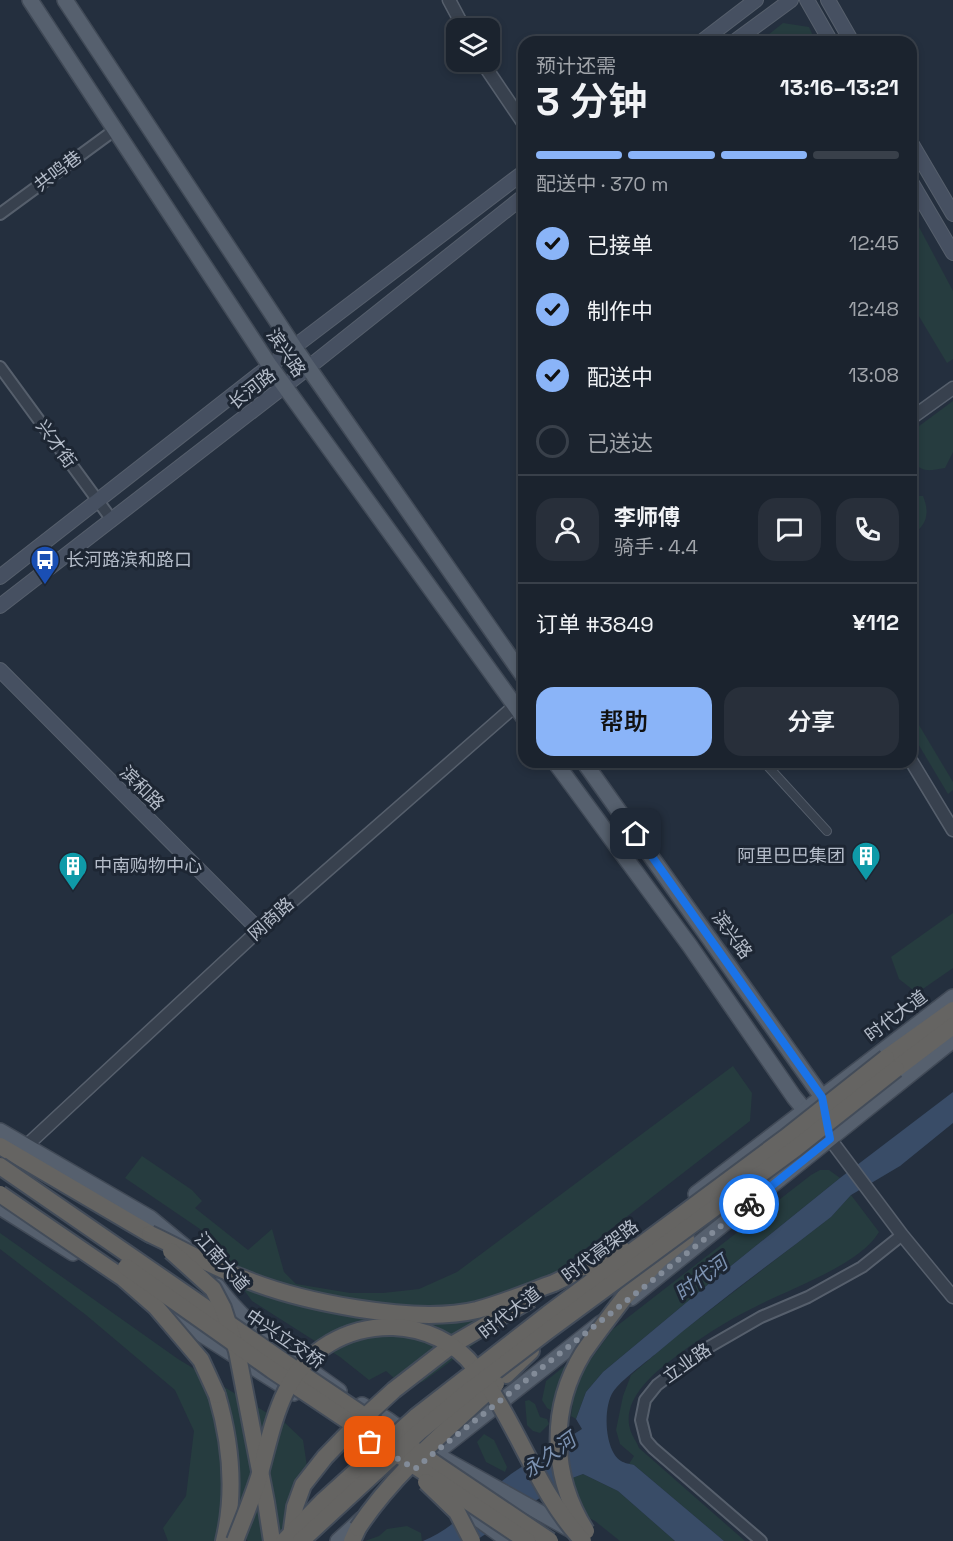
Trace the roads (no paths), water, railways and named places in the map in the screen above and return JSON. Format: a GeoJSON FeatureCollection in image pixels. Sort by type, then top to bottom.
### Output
{"type":"FeatureCollection","features":[{"type":"Feature","properties":{"kind":"highway","name":"时代高架路"},"geometry":{"type":"LineString","coordinates":[[284,1541],[322,1502],[417,1416],[548,1314],[785,1138],[886,1058],[953,1010]]}},
{"type":"Feature","properties":{"kind":"highway","name":"时代高架路"},"geometry":{"type":"LineString","coordinates":[[301,1541],[418,1432],[496,1371],[744,1187],[953,1026]]}},
{"type":"Feature","properties":{"kind":"highway"},"geometry":{"type":"LineString","coordinates":[[0,1146],[150,1234],[241,1278],[287,1293],[381,1312],[436,1314],[475,1310],[554,1283]]}},
{"type":"Feature","properties":{"kind":"highway","name":"中兴立交桥"},"geometry":{"type":"LineString","coordinates":[[0,1166],[270,1353],[550,1541]]}},
{"type":"Feature","properties":{"kind":"highway","name":"中兴立交桥"},"geometry":{"type":"LineString","coordinates":[[0,1178],[272,1370],[527,1541]]}},
{"type":"Feature","properties":{"kind":"highway"},"geometry":{"type":"LineString","coordinates":[[592,1541],[570,1504],[559,1460],[558,1434],[562,1407],[570,1381],[583,1354],[624,1298],[659,1260],[744,1187]]}},
{"type":"Feature","properties":{"kind":"highway"},"geometry":{"type":"LineString","coordinates":[[0,1194],[123,1278],[156,1307],[201,1360],[217,1395],[225,1421],[230,1452],[230,1500],[224,1541]]}},
{"type":"Feature","properties":{"kind":"highway"},"geometry":{"type":"LineString","coordinates":[[291,1541],[295,1508],[303,1485],[325,1457],[394,1390],[452,1345],[480,1327],[697,1204]]}},
{"type":"Feature","properties":{"kind":"highway"},"geometry":{"type":"LineString","coordinates":[[150,1234],[191,1267],[213,1289],[224,1308],[240,1367],[273,1541]]}},
{"type":"Feature","properties":{"kind":"highway"},"geometry":{"type":"LineString","coordinates":[[352,1541],[376,1501],[399,1476],[571,1315]]}},
{"type":"Feature","properties":{"kind":"highway"},"geometry":{"type":"LineString","coordinates":[[234,1541],[254,1492],[286,1391],[300,1368],[324,1345],[360,1330],[385,1327],[409,1328],[429,1334],[446,1342],[475,1367],[495,1398],[546,1490],[583,1541]]}},
{"type":"Feature","properties":{"kind":"highway"},"geometry":{"type":"LineString","coordinates":[[409,1464],[457,1512],[472,1541]]}},
{"type":"Feature","properties":{"kind":"main road","name":"滨兴路"},"geometry":{"type":"LineString","coordinates":[[30,0],[270,366],[518,700]]}},
{"type":"Feature","properties":{"kind":"main road","name":"滨兴路"},"geometry":{"type":"LineString","coordinates":[[65,0],[294,347],[518,668]]}},
{"type":"Feature","properties":{"kind":"main road"},"geometry":{"type":"LineString","coordinates":[[709,36],[756,0]]}},
{"type":"Feature","properties":{"kind":"main road"},"geometry":{"type":"LineString","coordinates":[[742,36],[790,0]]}},
{"type":"Feature","properties":{"kind":"main road"},"geometry":{"type":"LineString","coordinates":[[807,0],[828,36]]}},
{"type":"Feature","properties":{"kind":"main road"},"geometry":{"type":"LineString","coordinates":[[828,0],[849,36]]}},
{"type":"Feature","properties":{"kind":"main road"},"geometry":{"type":"LineString","coordinates":[[917,153],[953,214]]}},
{"type":"Feature","properties":{"kind":"main road","name":"长河路"},"geometry":{"type":"LineString","coordinates":[[0,577],[294,347],[518,177]]}},
{"type":"Feature","properties":{"kind":"main road"},"geometry":{"type":"LineString","coordinates":[[917,192],[953,253]]}},
{"type":"Feature","properties":{"kind":"main road","name":"长河路"},"geometry":{"type":"LineString","coordinates":[[0,606],[285,386],[518,201]]}},
{"type":"Feature","properties":{"kind":"main road","name":"滨和路"},"geometry":{"type":"LineString","coordinates":[[0,670],[259,930]]}},
{"type":"Feature","properties":{"kind":"main road","name":"滨兴路"},"geometry":{"type":"LineString","coordinates":[[559,768],[690,946],[805,1111],[830,1139]]}},
{"type":"Feature","properties":{"kind":"main road","name":"滨兴路"},"geometry":{"type":"LineString","coordinates":[[588,768],[822,1097],[830,1139]]}},
{"type":"Feature","properties":{"kind":"main road","name":"时代大道"},"geometry":{"type":"LineString","coordinates":[[273,1541],[351,1466],[417,1409],[953,998]]}},
{"type":"Feature","properties":{"kind":"main road"},"geometry":{"type":"LineString","coordinates":[[338,1541],[409,1464],[434,1453],[953,1040]]}},
{"type":"Feature","properties":{"kind":"main road","name":"江南大道"},"geometry":{"type":"LineString","coordinates":[[0,1131],[150,1218],[192,1252],[225,1297],[264,1336],[338,1390],[434,1453],[592,1541]]}},
{"type":"Feature","properties":{"kind":"main road"},"geometry":{"type":"LineString","coordinates":[[0,1207],[214,1341],[268,1378],[321,1409],[375,1446],[409,1464],[509,1541]]}},
{"type":"Feature","properties":{"kind":"main road"},"geometry":{"type":"LineString","coordinates":[[321,1409],[340,1408],[338,1390]]}},
{"type":"Feature","properties":{"kind":"street"},"geometry":{"type":"LineString","coordinates":[[449,0],[459,18]]}},
{"type":"Feature","properties":{"kind":"street"},"geometry":{"type":"LineString","coordinates":[[489,72],[518,115]]}},
{"type":"Feature","properties":{"kind":"street","name":"共鸣巷"},"geometry":{"type":"LineString","coordinates":[[0,214],[116,129]]}},
{"type":"Feature","properties":{"kind":"street","name":"兴才街"},"geometry":{"type":"LineString","coordinates":[[0,368],[112,520]]}},
{"type":"Feature","properties":{"kind":"street"},"geometry":{"type":"LineString","coordinates":[[917,414],[953,388]]}},
{"type":"Feature","properties":{"kind":"street","name":"网商路"},"geometry":{"type":"LineString","coordinates":[[24,1147],[259,930],[518,702]]}},
{"type":"Feature","properties":{"kind":"street"},"geometry":{"type":"LineString","coordinates":[[769,768],[827,831]]}},
{"type":"Feature","properties":{"kind":"street"},"geometry":{"type":"LineString","coordinates":[[915,768],[953,830]]}},
{"type":"Feature","properties":{"kind":"street","name":"滨兴路"},"geometry":{"type":"LineString","coordinates":[[830,1139],[902,1235],[953,1297]]}},
{"type":"Feature","properties":{"kind":"street","name":"立业路"},"geometry":{"type":"LineString","coordinates":[[762,1541],[646,1440],[642,1430],[641,1411],[645,1400],[657,1385],[702,1351],[761,1317],[808,1297],[862,1267],[902,1235]]}},
{"type":"Feature","properties":{"kind":"water","name":"永久河"},"geometry":{"type":"Polygon","coordinates":[[[953,1092],[953,1123],[900,1166],[851,1195],[831,1217],[700,1317],[613,1392],[608,1408],[607,1428],[608,1438],[615,1455],[622,1462],[634,1465],[724,1541],[675,1541],[618,1491],[583,1474],[567,1480],[475,1541],[423,1541],[447,1528],[511,1474],[582,1429],[576,1419],[586,1392],[603,1372],[840,1178],[953,1092]]]}},
{"type":"Feature","properties":{"kind":"place","name":"长河路滨和路口"},"geometry":{"type":"Point","coordinates":[45,586]}},
{"type":"Feature","properties":{"kind":"place","name":"阿里巴巴集团"},"geometry":{"type":"Point","coordinates":[866,882]}},
{"type":"Feature","properties":{"kind":"place","name":"中南购物中心"},"geometry":{"type":"Point","coordinates":[73,892]}},
{"type":"Feature","properties":{"kind":"water label","name":"时代河"},"geometry":{"type":"Point","coordinates":[701,1278]}}]}
